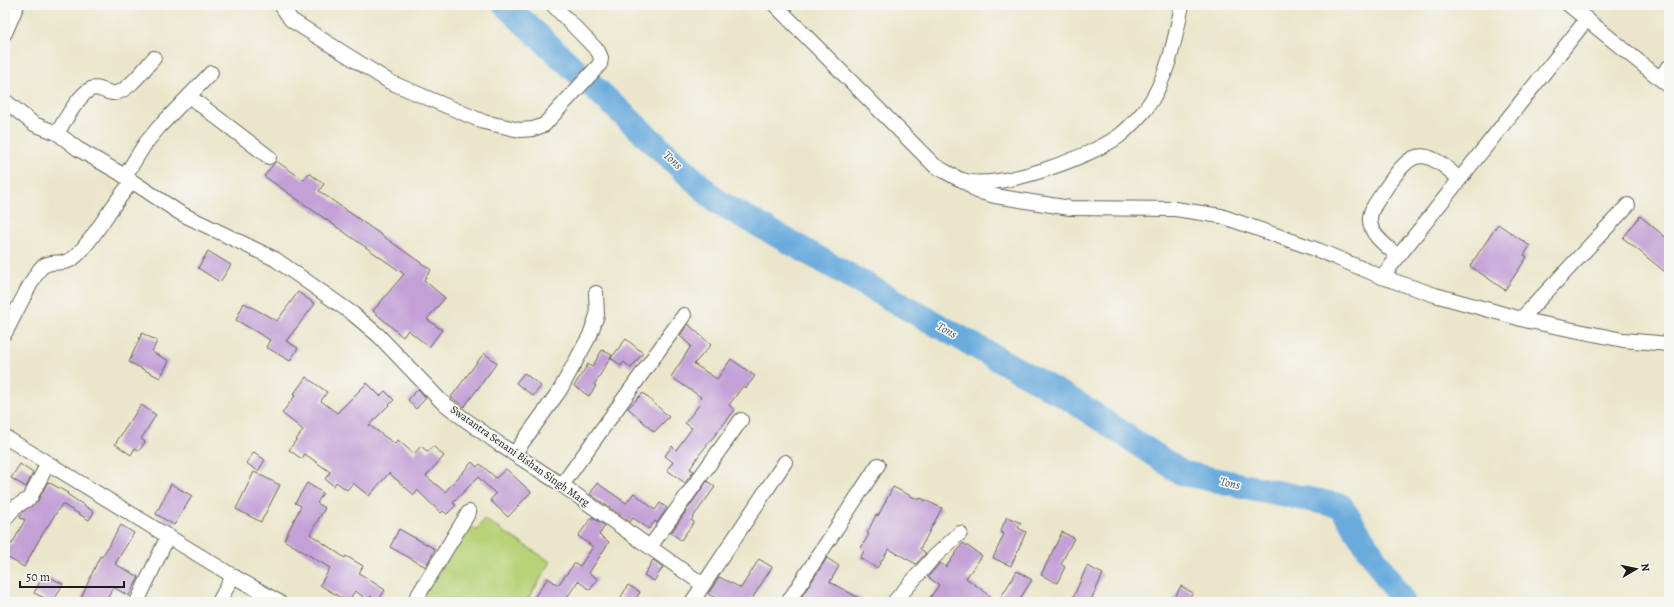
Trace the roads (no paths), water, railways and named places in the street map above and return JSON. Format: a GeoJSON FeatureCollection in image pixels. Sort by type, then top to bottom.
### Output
{"type":"FeatureCollection","features":[{"type":"Feature","properties":{"kind":"street"},"geometry":{"type":"LineString","coordinates":[[5,33],[17,5]]}},
{"type":"Feature","properties":{"kind":"street"},"geometry":{"type":"LineString","coordinates":[[281,5],[291,20],[390,82],[484,122],[520,130],[533,129],[544,125],[597,69],[601,58],[598,51],[553,5]]}},
{"type":"Feature","properties":{"kind":"street"},"geometry":{"type":"LineString","coordinates":[[774,5],[935,166],[963,180],[977,191],[995,196],[1070,208],[1175,208],[1221,216],[1318,250],[1382,277],[1435,295],[1521,319],[1623,340],[1669,344]]}},
{"type":"Feature","properties":{"kind":"street"},"geometry":{"type":"LineString","coordinates":[[963,180],[998,182],[1025,176],[1087,153],[1119,135],[1145,110],[1163,78],[1177,32],[1182,5]]}},
{"type":"Feature","properties":{"kind":"street"},"geometry":{"type":"LineString","coordinates":[[1569,5],[1664,82],[1669,67]]}},
{"type":"Feature","properties":{"kind":"street"},"geometry":{"type":"LineString","coordinates":[[1382,277],[1458,178],[1587,19]]}},
{"type":"Feature","properties":{"kind":"street"},"geometry":{"type":"LineString","coordinates":[[57,133],[82,97],[89,90],[98,88],[111,93],[122,90],[154,58]]}},
{"type":"Feature","properties":{"kind":"street"},"geometry":{"type":"LineString","coordinates":[[5,333],[39,269],[51,264],[70,262],[78,254],[90,240],[117,199],[150,139],[211,73]]}},
{"type":"Feature","properties":{"kind":"street"},"geometry":{"type":"LineString","coordinates":[[190,97],[269,157]]}},
{"type":"Feature","properties":{"kind":"street","name":"Swatantra Senani Bishan Singh Marg"},"geometry":{"type":"LineString","coordinates":[[5,102],[34,124],[57,133],[78,149],[180,213],[275,259],[346,309],[378,335],[441,400],[514,454],[562,485],[702,584]]}},
{"type":"Feature","properties":{"kind":"street"},"geometry":{"type":"LineString","coordinates":[[1398,256],[1374,232],[1370,222],[1371,211],[1402,165],[1411,158],[1424,155],[1446,167],[1458,178]]}},
{"type":"Feature","properties":{"kind":"street"},"geometry":{"type":"LineString","coordinates":[[1521,319],[1628,205]]}},
{"type":"Feature","properties":{"kind":"street"},"geometry":{"type":"LineString","coordinates":[[514,454],[560,390],[590,334],[597,315],[596,293]]}},
{"type":"Feature","properties":{"kind":"street"},"geometry":{"type":"LineString","coordinates":[[562,485],[684,315]]}},
{"type":"Feature","properties":{"kind":"street"},"geometry":{"type":"LineString","coordinates":[[650,548],[741,420]]}},
{"type":"Feature","properties":{"kind":"street"},"geometry":{"type":"LineString","coordinates":[[5,437],[233,576],[280,602]]}},
{"type":"Feature","properties":{"kind":"street"},"geometry":{"type":"LineString","coordinates":[[695,601],[702,584],[784,462]]}},
{"type":"Feature","properties":{"kind":"street"},"geometry":{"type":"LineString","coordinates":[[5,519],[15,507],[30,498],[48,463]]}},
{"type":"Feature","properties":{"kind":"street"},"geometry":{"type":"LineString","coordinates":[[788,602],[878,464]]}},
{"type":"Feature","properties":{"kind":"street"},"geometry":{"type":"LineString","coordinates":[[414,602],[470,512]]}},
{"type":"Feature","properties":{"kind":"street"},"geometry":{"type":"LineString","coordinates":[[894,602],[932,559],[960,533]]}},
{"type":"Feature","properties":{"kind":"street"},"geometry":{"type":"LineString","coordinates":[[137,602],[168,536]]}},
{"type":"Feature","properties":{"kind":"street"},"geometry":{"type":"LineString","coordinates":[[219,602],[233,576]]}},
{"type":"Feature","properties":{"kind":"waterway","name":"Tons"},"geometry":{"type":"LineString","coordinates":[[505,5],[718,202],[1075,402],[1182,473],[1341,506],[1403,602]]}}]}
